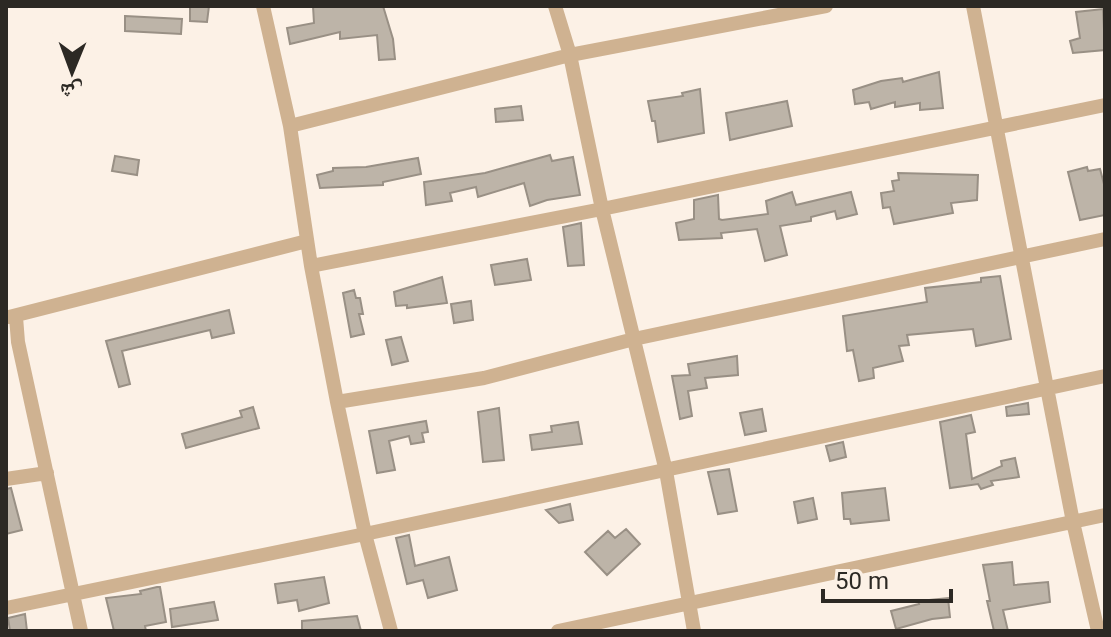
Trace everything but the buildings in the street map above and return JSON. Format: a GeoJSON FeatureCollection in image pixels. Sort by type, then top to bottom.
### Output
{"type":"FeatureCollection","features":[{"type":"Feature","properties":{"kind":"street"},"geometry":{"type":"LineString","coordinates":[[263,6],[290,126],[311,266],[337,402],[365,534],[391,631]]}},
{"type":"Feature","properties":{"kind":"street"},"geometry":{"type":"LineString","coordinates":[[555,6],[570,55],[602,209],[666,471],[694,631]]}},
{"type":"Feature","properties":{"kind":"street"},"geometry":{"type":"LineString","coordinates":[[290,126],[570,55],[826,6]]}},
{"type":"Feature","properties":{"kind":"street"},"geometry":{"type":"LineString","coordinates":[[973,6],[994,127],[1023,258],[1073,522],[1098,631]]}},
{"type":"Feature","properties":{"kind":"street"},"geometry":{"type":"LineString","coordinates":[[311,266],[1105,105]]}},
{"type":"Feature","properties":{"kind":"street"},"geometry":{"type":"LineString","coordinates":[[337,402],[484,378],[634,339],[1105,239]]}},
{"type":"Feature","properties":{"kind":"street"},"geometry":{"type":"LineString","coordinates":[[81,631],[11,317],[307,241]]}},
{"type":"Feature","properties":{"kind":"street"},"geometry":{"type":"LineString","coordinates":[[6,608],[1105,376]]}},
{"type":"Feature","properties":{"kind":"street"},"geometry":{"type":"LineString","coordinates":[[6,479],[47,473]]}},
{"type":"Feature","properties":{"kind":"street"},"geometry":{"type":"LineString","coordinates":[[558,631],[1105,515]]}}]}
